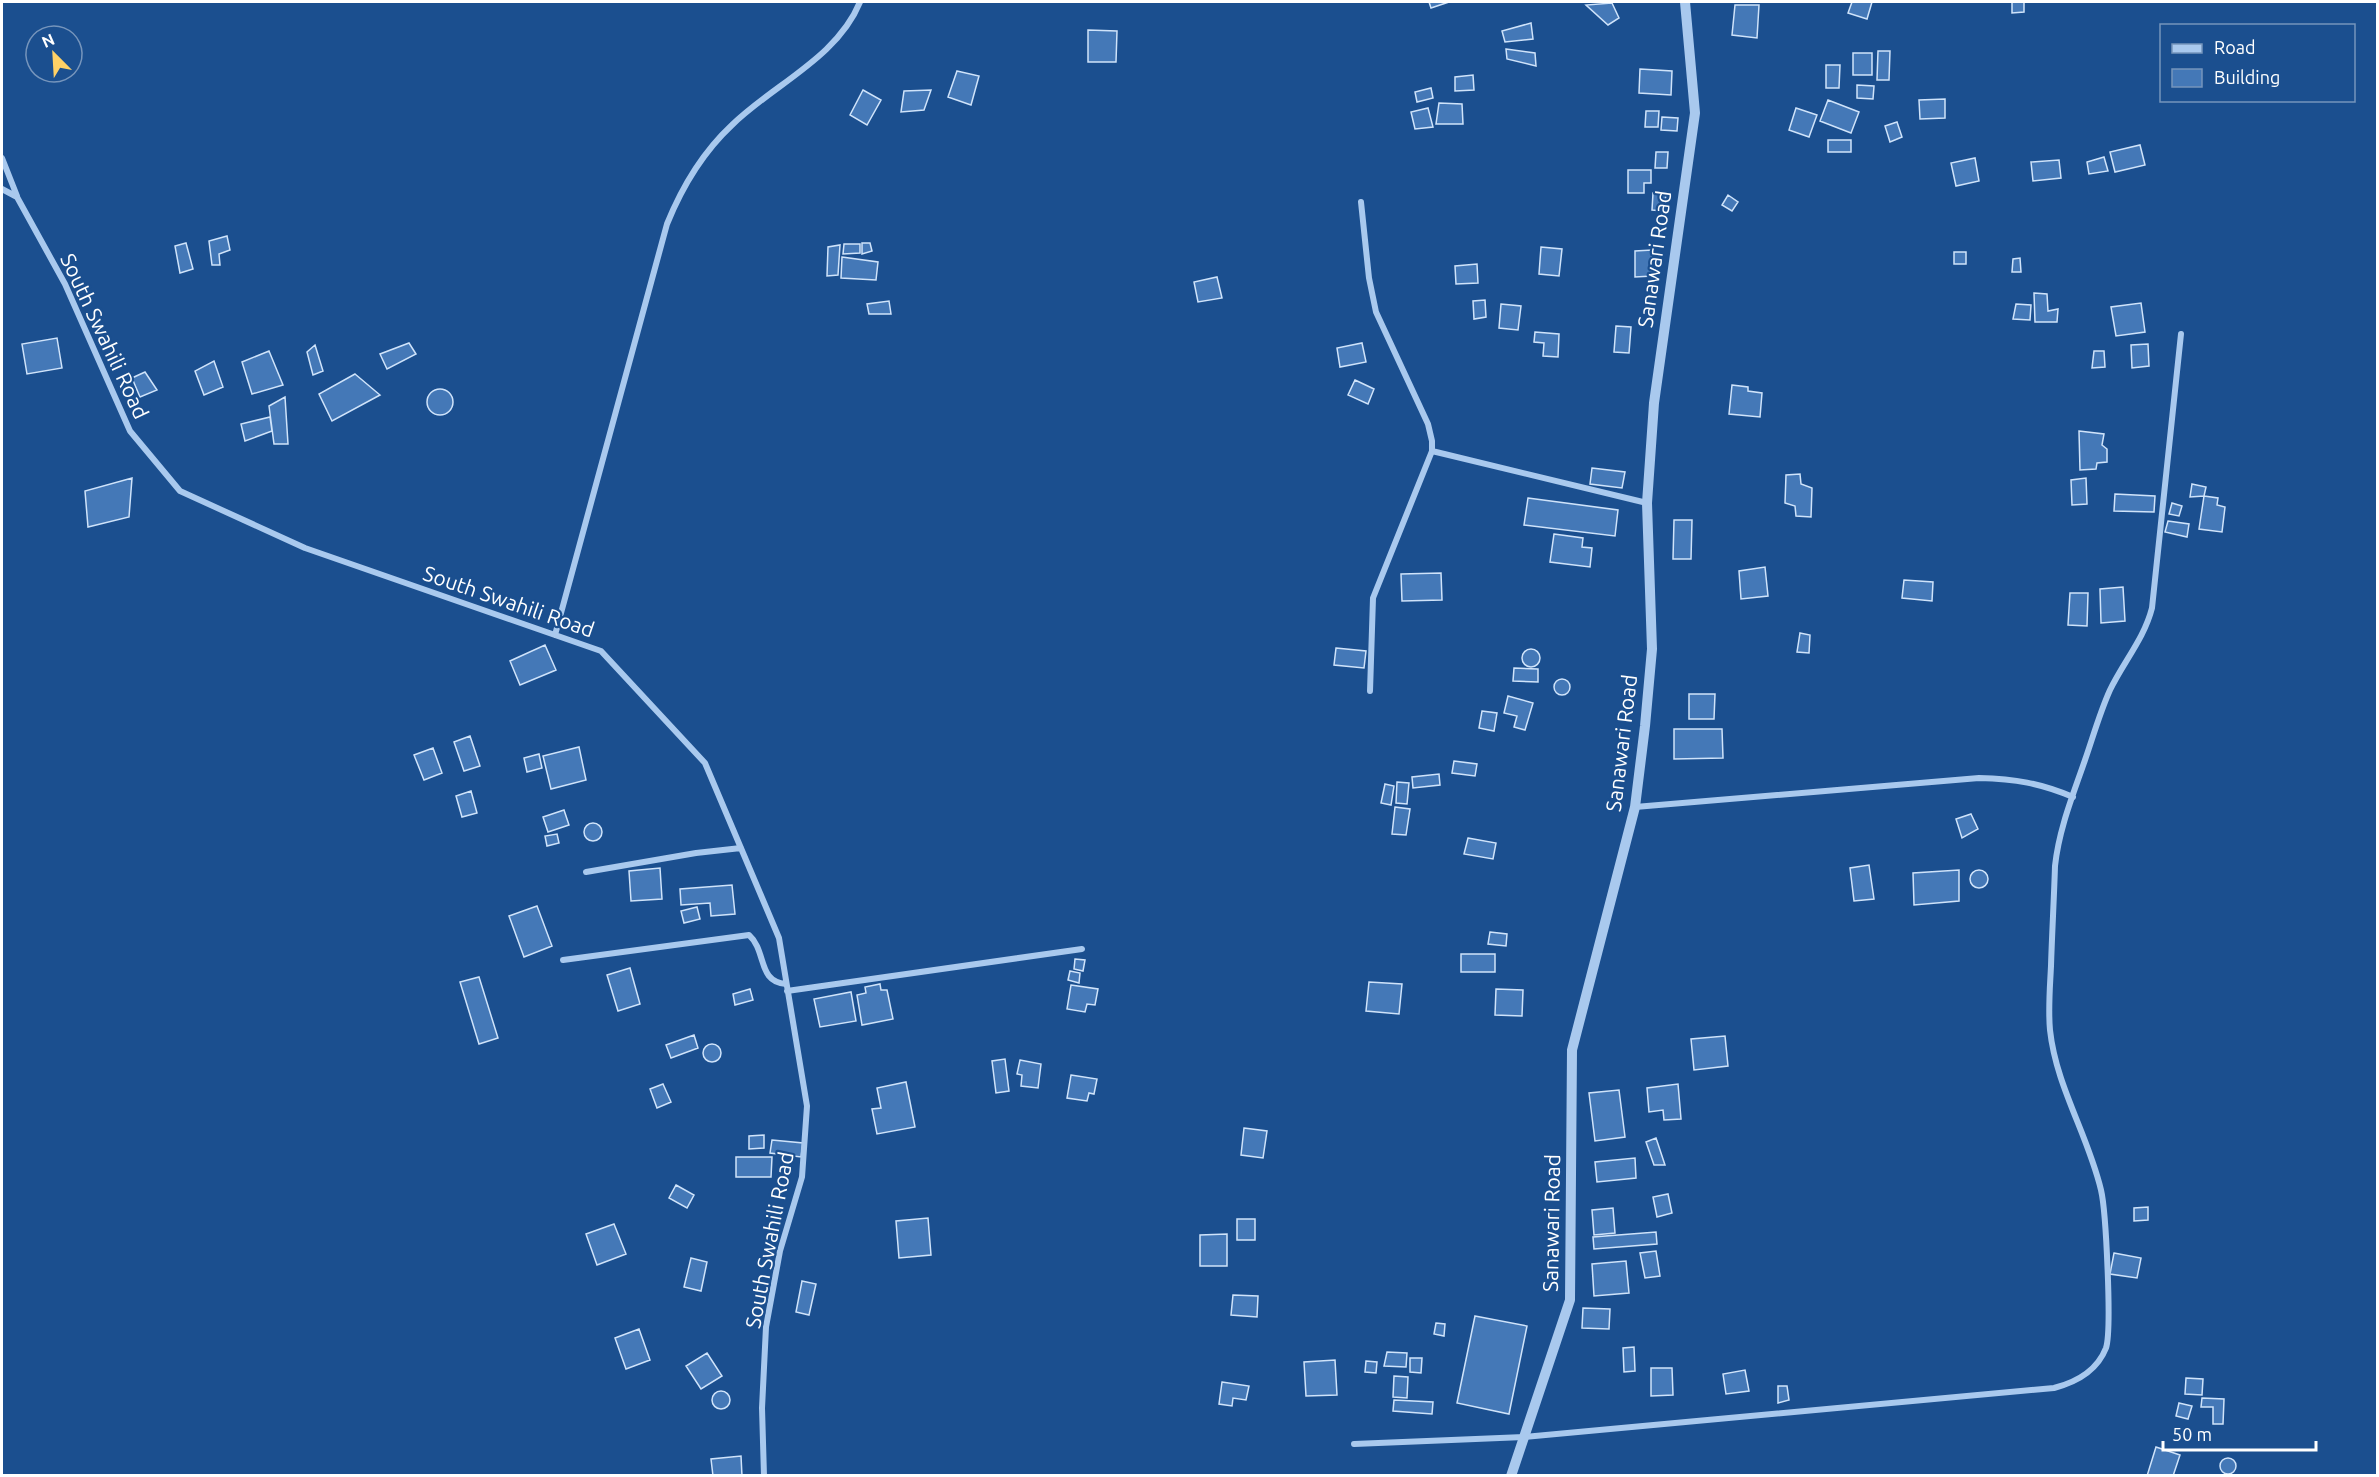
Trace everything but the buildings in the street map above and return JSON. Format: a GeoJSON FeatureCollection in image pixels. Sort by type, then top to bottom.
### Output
{"type":"FeatureCollection","features":[{"type":"Feature","properties":{"kind":"street"},"geometry":{"type":"LineString","coordinates":[[555,635],[667,224],[677,200],[713,144],[733,123],[831,45],[849,24],[860,2]]}},
{"type":"Feature","properties":{"kind":"street","name":"Sanawari Road"},"geometry":{"type":"LineString","coordinates":[[1511,1476],[1570,1300],[1572,1050],[1635,807],[1652,649],[1647,502],[1654,403],[1695,113],[1685,2]]}},
{"type":"Feature","properties":{"kind":"street","name":"South Swahili Road"},"geometry":{"type":"LineString","coordinates":[[2,158],[17,196],[65,284],[130,431],[180,491],[305,548],[601,651],[705,763],[779,938],[807,1106],[802,1177],[780,1251],[766,1327],[762,1408],[764,1476]]}},
{"type":"Feature","properties":{"kind":"street"},"geometry":{"type":"LineString","coordinates":[[2,189],[17,196]]}},
{"type":"Feature","properties":{"kind":"street"},"geometry":{"type":"LineString","coordinates":[[1361,202],[1369,278],[1376,312],[1428,424],[1432,441],[1432,451],[1373,598],[1370,691]]}},
{"type":"Feature","properties":{"kind":"street"},"geometry":{"type":"LineString","coordinates":[[1354,1444],[1524,1437],[2054,1388],[2073,1383],[2089,1372],[2100,1359],[2109,1335],[2103,1203],[2096,1174],[2055,1059],[2050,1030],[2055,866],[2057,845],[2109,692],[2144,634],[2152,608],[2181,334]]}},
{"type":"Feature","properties":{"kind":"street"},"geometry":{"type":"LineString","coordinates":[[1432,451],[1647,502]]}},
{"type":"Feature","properties":{"kind":"street"},"geometry":{"type":"LineString","coordinates":[[1635,807],[1979,778],[2021,780],[2043,784],[2073,797]]}},
{"type":"Feature","properties":{"kind":"street"},"geometry":{"type":"LineString","coordinates":[[585,872],[696,853],[741,848]]}},
{"type":"Feature","properties":{"kind":"street"},"geometry":{"type":"LineString","coordinates":[[563,960],[749,935],[754,940],[769,978],[786,987],[1082,949]]}}]}
